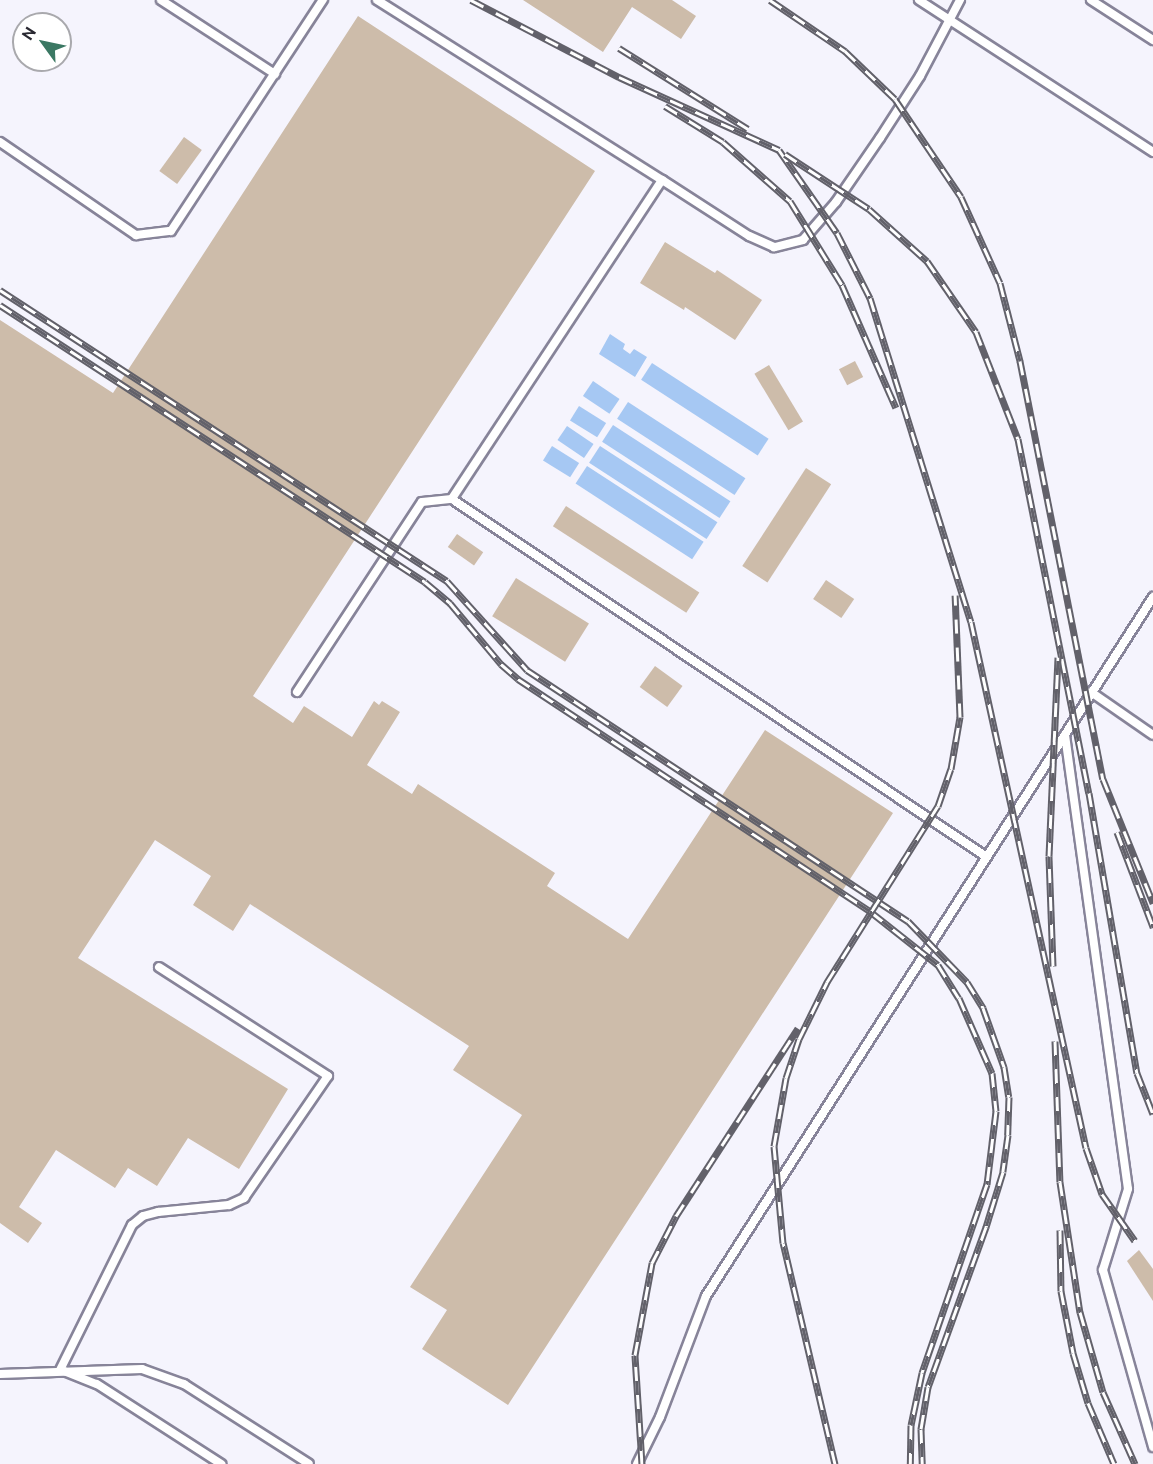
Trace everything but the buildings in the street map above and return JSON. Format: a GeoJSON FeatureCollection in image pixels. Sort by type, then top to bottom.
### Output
{"type":"FeatureCollection","features":[{"type":"Feature","properties":{"kind":"lane"},"geometry":{"type":"LineString","coordinates":[[161,0],[274,74]]}},
{"type":"Feature","properties":{"kind":"lane"},"geometry":{"type":"LineString","coordinates":[[0,142],[136,235],[171,231],[323,0]]}},
{"type":"Feature","properties":{"kind":"lane"},"geometry":{"type":"LineString","coordinates":[[377,0],[749,236],[774,247],[802,240],[836,202],[880,138],[950,21],[960,0]]}},
{"type":"Feature","properties":{"kind":"lane"},"geometry":{"type":"LineString","coordinates":[[919,0],[1153,152]]}},
{"type":"Feature","properties":{"kind":"lane"},"geometry":{"type":"LineString","coordinates":[[1091,0],[1153,40]]}},
{"type":"Feature","properties":{"kind":"lane"},"geometry":{"type":"LineString","coordinates":[[452,499],[662,180]]}},
{"type":"Feature","properties":{"kind":"lane"},"geometry":{"type":"LineString","coordinates":[[297,692],[422,502],[452,499],[985,856]]}},
{"type":"Feature","properties":{"kind":"lane"},"geometry":{"type":"LineString","coordinates":[[637,1464],[660,1417],[706,1296],[985,856],[1153,597]]}},
{"type":"Feature","properties":{"kind":"lane"},"geometry":{"type":"LineString","coordinates":[[1091,692],[1153,735]]}},
{"type":"Feature","properties":{"kind":"lane"},"geometry":{"type":"LineString","coordinates":[[1065,735],[1128,1188],[1103,1270],[1153,1447]]}},
{"type":"Feature","properties":{"kind":"lane"},"geometry":{"type":"LineString","coordinates":[[60,1370],[132,1225],[142,1216],[158,1212],[230,1205],[244,1198],[327,1076],[159,967]]}},
{"type":"Feature","properties":{"kind":"lane"},"geometry":{"type":"LineString","coordinates":[[0,1374],[60,1370],[142,1369],[184,1384],[309,1464]]}},
{"type":"Feature","properties":{"kind":"lane"},"geometry":{"type":"LineString","coordinates":[[60,1370],[97,1384],[221,1464]]}},
{"type":"Feature","properties":{"kind":"water"},"geometry":{"type":"Polygon","coordinates":[[[610,334],[625,344],[623,349],[630,354],[634,349],[647,357],[635,377],[599,354],[610,334]]]}},
{"type":"Feature","properties":{"kind":"water"},"geometry":{"type":"Polygon","coordinates":[[[652,363],[769,439],[758,455],[641,380],[652,363]]]}},
{"type":"Feature","properties":{"kind":"water"},"geometry":{"type":"Polygon","coordinates":[[[593,381],[620,399],[609,414],[583,396],[593,381]]]}},
{"type":"Feature","properties":{"kind":"water"},"geometry":{"type":"Polygon","coordinates":[[[628,402],[745,478],[735,495],[617,419],[628,402]]]}},
{"type":"Feature","properties":{"kind":"water"},"geometry":{"type":"Polygon","coordinates":[[[579,406],[606,423],[597,437],[570,420],[579,406]]]}},
{"type":"Feature","properties":{"kind":"water"},"geometry":{"type":"Polygon","coordinates":[[[613,425],[730,501],[720,518],[602,442],[613,425]]]}},
{"type":"Feature","properties":{"kind":"water"},"geometry":{"type":"Polygon","coordinates":[[[567,426],[594,444],[584,458],[557,440],[567,426]]]}},
{"type":"Feature","properties":{"kind":"water"},"geometry":{"type":"Polygon","coordinates":[[[552,446],[579,463],[570,477],[543,460],[552,446]]]}},
{"type":"Feature","properties":{"kind":"water"},"geometry":{"type":"Polygon","coordinates":[[[600,446],[717,522],[707,539],[589,463],[600,446]]]}},
{"type":"Feature","properties":{"kind":"water"},"geometry":{"type":"Polygon","coordinates":[[[587,466],[704,542],[692,559],[576,484],[587,466]]]}},
{"type":"Feature","properties":{"kind":"railway"},"geometry":{"type":"LineString","coordinates":[[471,0],[619,77],[779,150],[837,233],[870,298],[971,622],[1086,1148],[1102,1194],[1135,1241]]}},
{"type":"Feature","properties":{"kind":"railway"},"geometry":{"type":"LineString","coordinates":[[770,0],[845,51],[895,99],[961,197],[1000,283],[1020,361],[1103,779],[1153,903]]}},
{"type":"Feature","properties":{"kind":"railway"},"geometry":{"type":"LineString","coordinates":[[619,48],[748,129]]}},
{"type":"Feature","properties":{"kind":"railway"},"geometry":{"type":"LineString","coordinates":[[665,106],[723,142],[790,201],[842,285],[896,408]]}},
{"type":"Feature","properties":{"kind":"railway"},"geometry":{"type":"LineString","coordinates":[[785,154],[869,209],[927,261],[976,332],[1018,439],[1089,793],[1137,1073],[1153,1114]]}},
{"type":"Feature","properties":{"kind":"railway"},"geometry":{"type":"LineString","coordinates":[[0,290],[447,581],[527,670],[908,921],[967,982],[983,1008],[1004,1067],[1009,1097],[1008,1135],[1003,1172],[986,1227],[928,1387],[921,1429],[922,1464]]}},
{"type":"Feature","properties":{"kind":"railway"},"geometry":{"type":"LineString","coordinates":[[0,305],[425,582],[450,603],[501,664],[518,679],[871,912],[938,965],[959,998],[992,1073],[996,1111],[987,1184],[922,1373],[911,1425],[910,1464]]}},
{"type":"Feature","properties":{"kind":"railway"},"geometry":{"type":"LineString","coordinates":[[835,1464],[783,1243],[774,1146],[786,1078],[799,1039],[827,982],[938,806],[951,769],[960,717],[955,595]]}},
{"type":"Feature","properties":{"kind":"railway"},"geometry":{"type":"LineString","coordinates":[[1053,966],[1049,856],[1058,657]]}},
{"type":"Feature","properties":{"kind":"railway"},"geometry":{"type":"LineString","coordinates":[[1117,832],[1153,927]]}},
{"type":"Feature","properties":{"kind":"railway"},"geometry":{"type":"LineString","coordinates":[[642,1464],[635,1355],[652,1263],[676,1216],[798,1028]]}},
{"type":"Feature","properties":{"kind":"railway"},"geometry":{"type":"LineString","coordinates":[[1055,1041],[1060,1182],[1080,1312],[1103,1392],[1135,1464]]}},
{"type":"Feature","properties":{"kind":"railway"},"geometry":{"type":"LineString","coordinates":[[1060,1230],[1061,1291],[1073,1353],[1088,1403],[1114,1464]]}}]}
